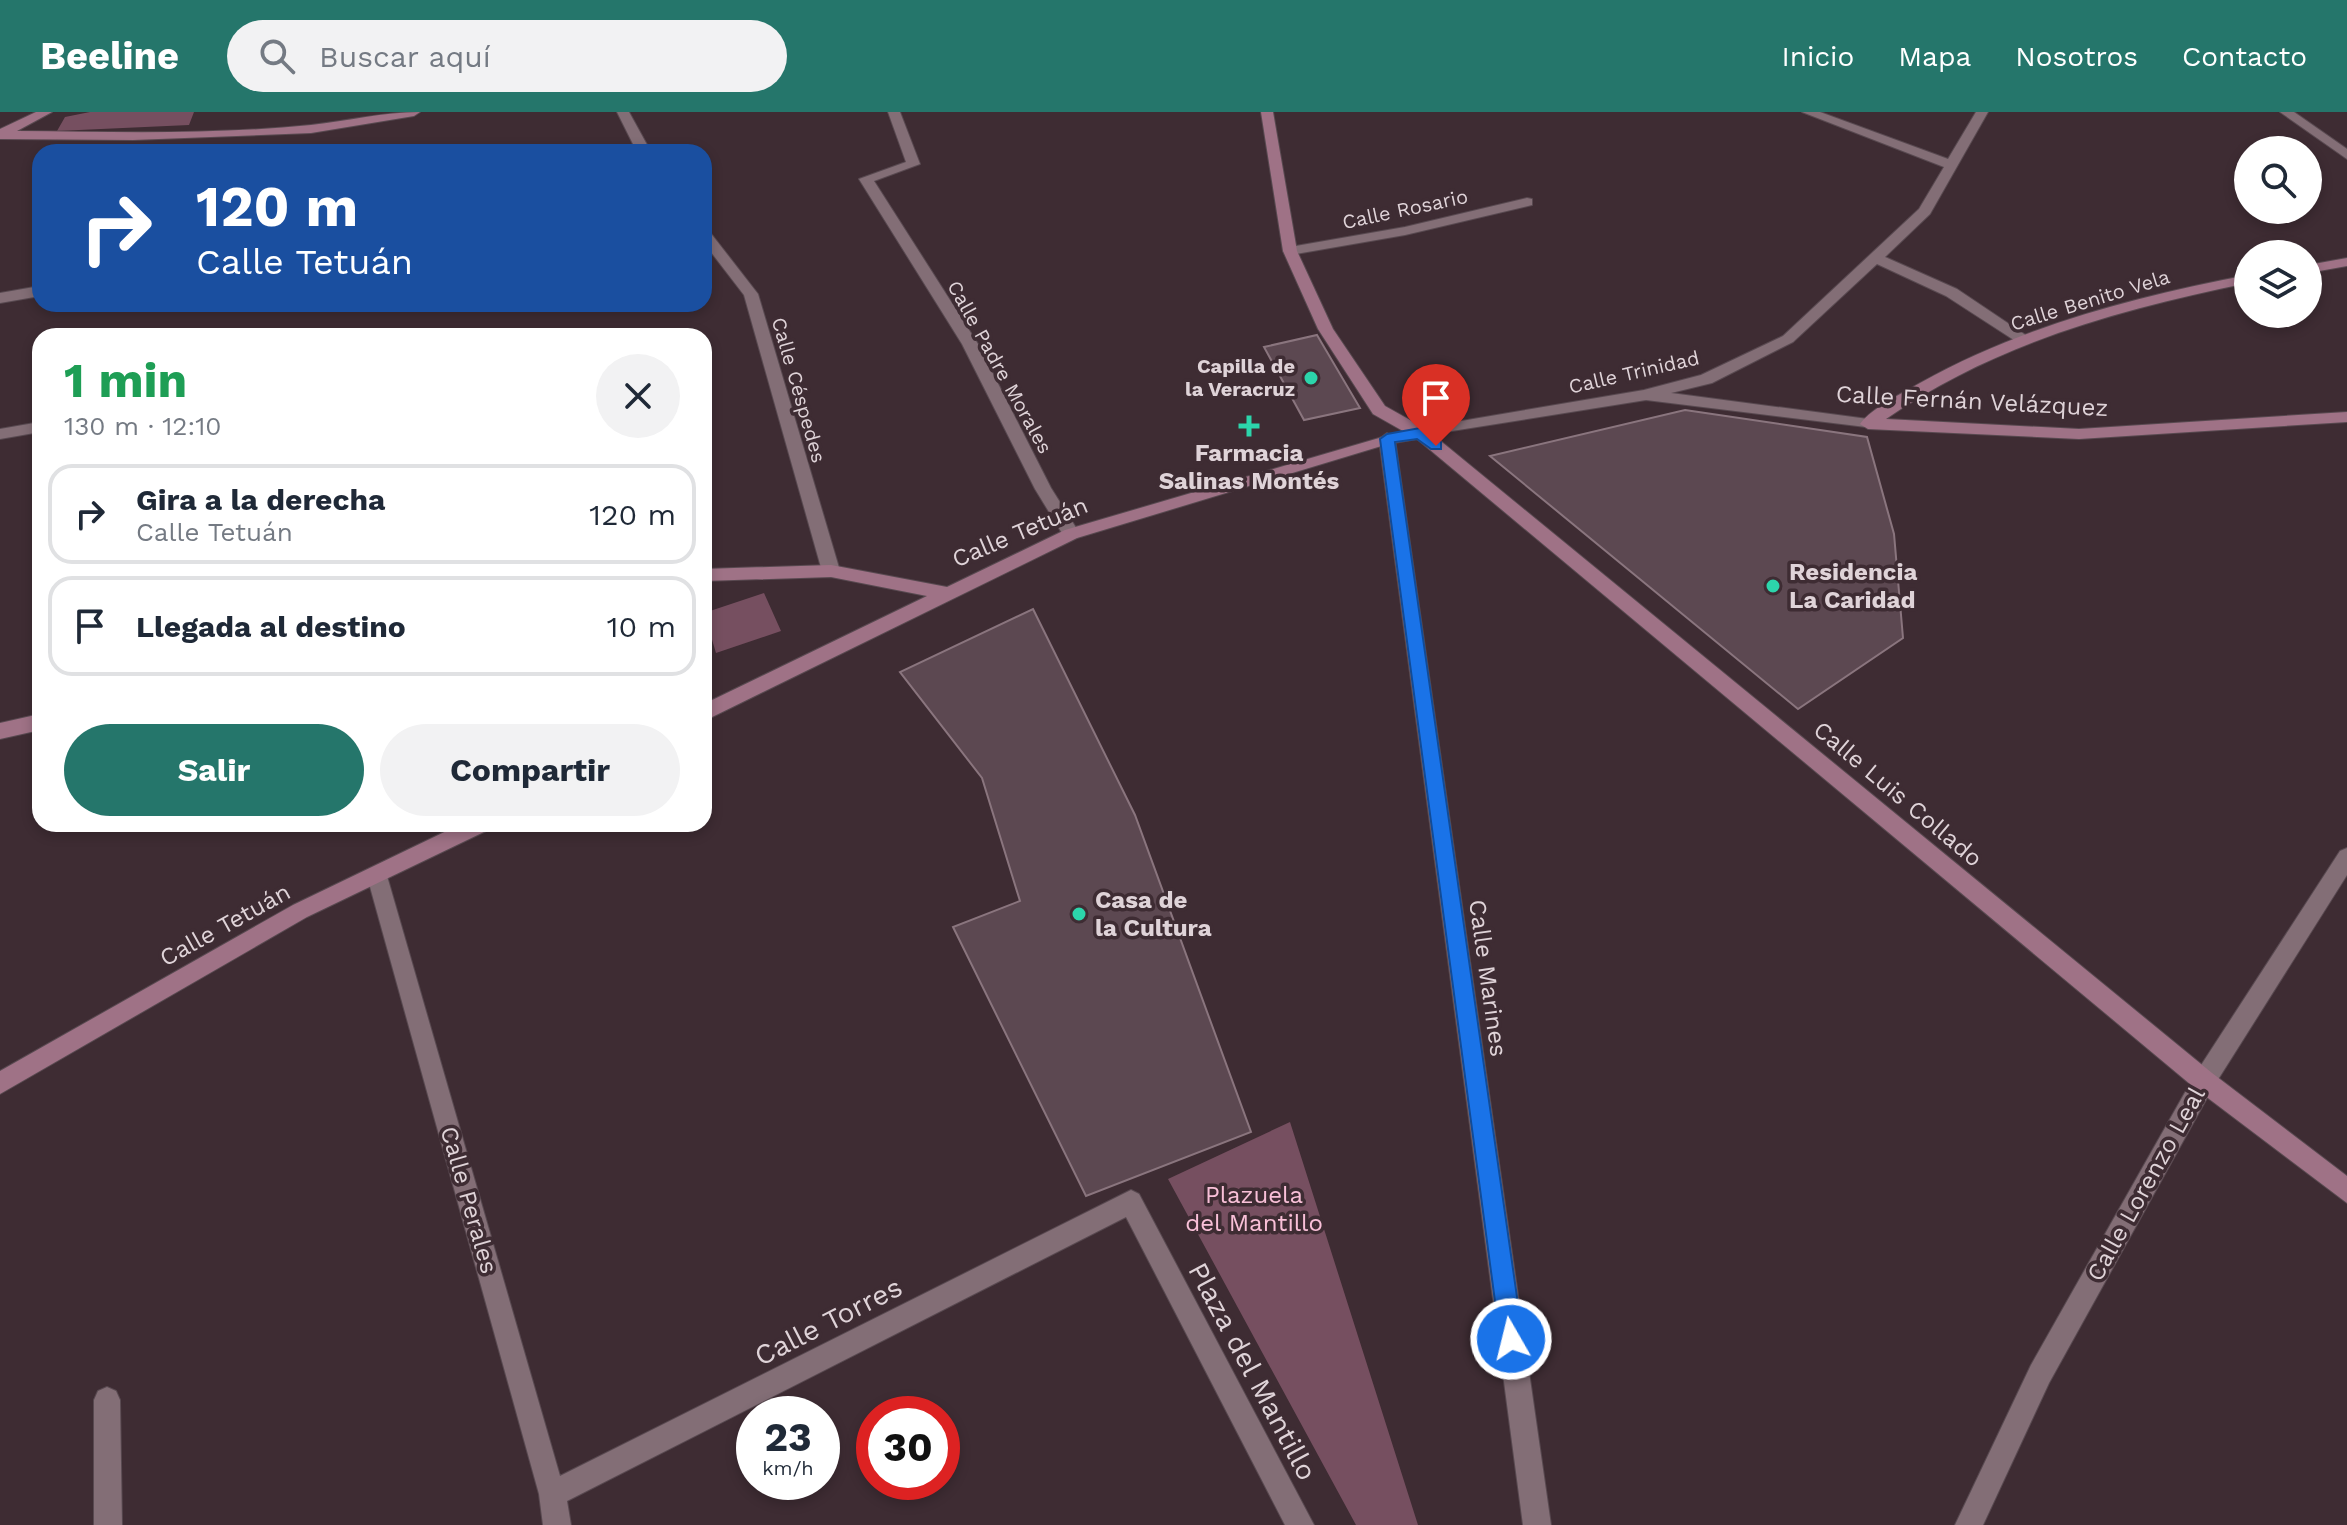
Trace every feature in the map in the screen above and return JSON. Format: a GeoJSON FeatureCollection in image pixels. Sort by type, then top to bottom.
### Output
{"type":"FeatureCollection","features":[{"type":"Feature","properties":{"kind":"street"},"geometry":{"type":"LineString","coordinates":[[0,135],[46,112]]}},
{"type":"Feature","properties":{"kind":"street"},"geometry":{"type":"LineString","coordinates":[[0,135],[133,136],[311,129],[414,112]]}},
{"type":"Feature","properties":{"kind":"street"},"geometry":{"type":"LineString","coordinates":[[623,112],[640,144]]}},
{"type":"Feature","properties":{"kind":"street","name":"Calle Padre Morales"},"geometry":{"type":"LineString","coordinates":[[894,112],[913,164],[866,179],[970,344],[1043,489],[1071,534]]}},
{"type":"Feature","properties":{"kind":"street","name":"Calle Luis Collado"},"geometry":{"type":"LineString","coordinates":[[1267,112],[1290,251],[1326,329],[1379,410],[1420,433],[2204,1081],[2347,1191]]}},
{"type":"Feature","properties":{"kind":"street"},"geometry":{"type":"LineString","coordinates":[[1808,112],[1952,165]]}},
{"type":"Feature","properties":{"kind":"street","name":"Calle Trinidad"},"geometry":{"type":"LineString","coordinates":[[1420,433],[1644,395],[1706,379],[1788,339],[1925,211],[1982,112]]}},
{"type":"Feature","properties":{"kind":"street"},"geometry":{"type":"LineString","coordinates":[[2286,112],[2347,155]]}},
{"type":"Feature","properties":{"kind":"street","name":"Calle Rosario"},"geometry":{"type":"LineString","coordinates":[[1290,251],[1405,231],[1527,202]]}},
{"type":"Feature","properties":{"kind":"street","name":"Calle Céspedes"},"geometry":{"type":"LineString","coordinates":[[712,244],[751,294],[831,571]]}},
{"type":"Feature","properties":{"kind":"street"},"geometry":{"type":"LineString","coordinates":[[1875,258],[1915,272],[1982,308],[2022,339]]}},
{"type":"Feature","properties":{"kind":"street"},"geometry":{"type":"LineString","coordinates":[[2322,266],[2347,262]]}},
{"type":"Feature","properties":{"kind":"street","name":"Calle Benito Vela"},"geometry":{"type":"LineString","coordinates":[[1868,424],[1896,402],[2022,339],[2193,289],[2234,282]]}},
{"type":"Feature","properties":{"kind":"street"},"geometry":{"type":"LineString","coordinates":[[0,298],[32,292]]}},
{"type":"Feature","properties":{"kind":"street","name":"Calle Fernán Velázquez"},"geometry":{"type":"LineString","coordinates":[[1644,395],[1868,424],[2079,434],[2347,417]]}},
{"type":"Feature","properties":{"kind":"street"},"geometry":{"type":"LineString","coordinates":[[0,434],[32,428]]}},
{"type":"Feature","properties":{"kind":"street","name":"Calle Tetuán"},"geometry":{"type":"LineString","coordinates":[[712,709],[1071,534],[1387,439],[1420,433]]}},
{"type":"Feature","properties":{"kind":"street","name":"Calle Marines"},"geometry":{"type":"LineString","coordinates":[[1387,439],[1537,1525]]}},
{"type":"Feature","properties":{"kind":"street"},"geometry":{"type":"LineString","coordinates":[[712,575],[831,571],[945,593]]}},
{"type":"Feature","properties":{"kind":"street"},"geometry":{"type":"LineString","coordinates":[[0,731],[32,724]]}},
{"type":"Feature","properties":{"kind":"street","name":"Calle Tetuán"},"geometry":{"type":"LineString","coordinates":[[0,1083],[300,911],[465,832]]}},
{"type":"Feature","properties":{"kind":"street","name":"Calle Lorenzo Leal"},"geometry":{"type":"LineString","coordinates":[[1969,1525],[2040,1374],[2204,1081],[2347,857]]}},
{"type":"Feature","properties":{"kind":"street","name":"Calle Perales"},"geometry":{"type":"LineString","coordinates":[[377,876],[552,1494],[557,1525]]}},
{"type":"Feature","properties":{"kind":"street","name":"Calle Torres"},"geometry":{"type":"LineString","coordinates":[[552,1494],[1131,1202]]}},
{"type":"Feature","properties":{"kind":"street","name":"Plaza del Mantillo"},"geometry":{"type":"LineString","coordinates":[[1131,1202],[1300,1525]]}},
{"type":"Feature","properties":{"kind":"street"},"geometry":{"type":"LineString","coordinates":[[107,1400],[108,1525]]}},
{"type":"Feature","properties":{"kind":"green space"},"geometry":{"type":"Polygon","coordinates":[[[90,112],[194,112],[189,125],[57,131],[65,117],[90,112]]]}},
{"type":"Feature","properties":{"kind":"green space"},"geometry":{"type":"Polygon","coordinates":[[[764,593],[781,631],[716,653],[712,640],[712,610],[764,593]]]}},
{"type":"Feature","properties":{"kind":"green space","name":"Plazuela del Mantillo"},"geometry":{"type":"Polygon","coordinates":[[[1290,1122],[1418,1525],[1356,1525],[1168,1179],[1290,1122]]]}},
{"type":"Feature","properties":{"kind":"building","name":"Capilla de la Veracruz"},"geometry":{"type":"Polygon","coordinates":[[[1317,335],[1360,408],[1304,420],[1264,347],[1317,335]]]}},
{"type":"Feature","properties":{"kind":"building","name":"Residencia La Caridad"},"geometry":{"type":"Polygon","coordinates":[[[1685,410],[1867,437],[1894,534],[1903,638],[1798,709],[1490,456],[1685,410]]]}},
{"type":"Feature","properties":{"kind":"building","name":"Casa de la Cultura"},"geometry":{"type":"Polygon","coordinates":[[[1033,609],[1135,815],[1251,1132],[1086,1196],[953,927],[1020,901],[982,778],[900,672],[1033,609]]]}},
{"type":"Feature","properties":{"kind":"place","name":"Capilla de la Veracruz"},"geometry":{"type":"Point","coordinates":[1311,378]}},
{"type":"Feature","properties":{"kind":"place","name":"Farmacia Salinas Montés"},"geometry":{"type":"Point","coordinates":[1249,426]}},
{"type":"Feature","properties":{"kind":"place","name":"Residencia La Caridad"},"geometry":{"type":"Point","coordinates":[1773,586]}},
{"type":"Feature","properties":{"kind":"place","name":"Casa de la Cultura"},"geometry":{"type":"Point","coordinates":[1079,914]}},
{"type":"Feature","properties":{"kind":"route"},"geometry":{"type":"LineString","coordinates":[[1436,446],[1420,433],[1387,439],[1511,1339]]}}]}
